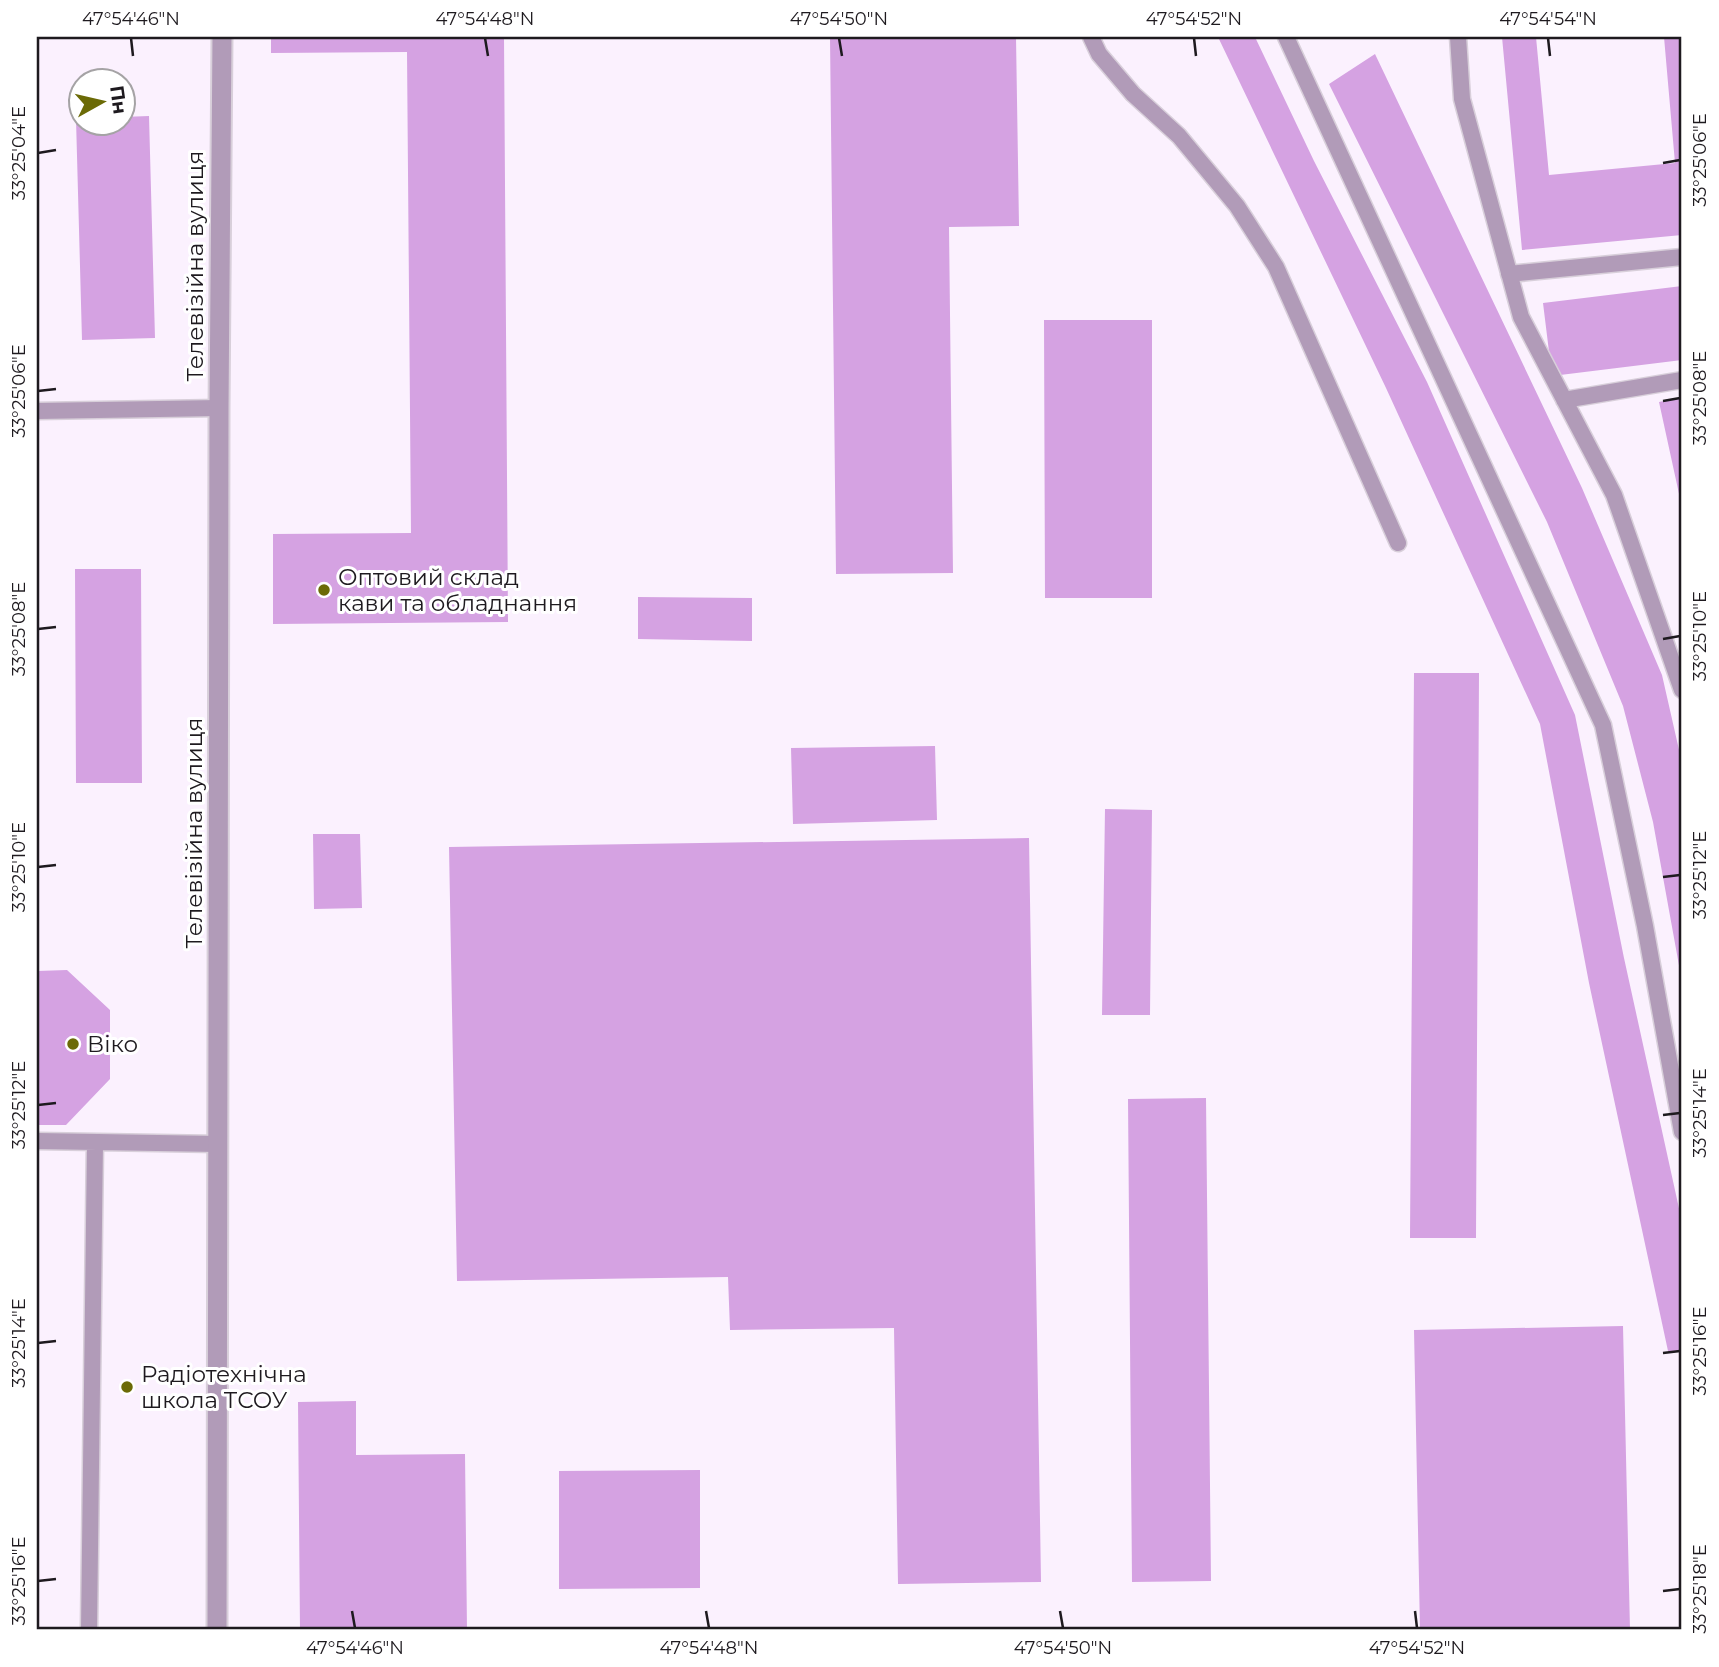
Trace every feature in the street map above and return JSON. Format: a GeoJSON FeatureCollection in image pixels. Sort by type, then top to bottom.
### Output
{"type":"FeatureCollection","features":[{"type":"Feature","properties":{"kind":"street","name":"Телевізійна вулиця"},"geometry":{"type":"LineString","coordinates":[[216,1630],[222,37]]}},
{"type":"Feature","properties":{"kind":"lane"},"geometry":{"type":"LineString","coordinates":[[1091,37],[1099,54],[1133,94],[1179,136],[1237,206],[1276,267],[1398,544]]}},
{"type":"Feature","properties":{"kind":"lane"},"geometry":{"type":"LineString","coordinates":[[1286,37],[1603,725],[1645,926],[1682,1132]]}},
{"type":"Feature","properties":{"kind":"lane"},"geometry":{"type":"LineString","coordinates":[[1458,37],[1462,99],[1521,317],[1614,495],[1682,690]]}},
{"type":"Feature","properties":{"kind":"lane"},"geometry":{"type":"LineString","coordinates":[[1509,274],[1682,257]]}},
{"type":"Feature","properties":{"kind":"lane"},"geometry":{"type":"LineString","coordinates":[[1564,400],[1682,380]]}},
{"type":"Feature","properties":{"kind":"lane"},"geometry":{"type":"LineString","coordinates":[[37,411],[219,408]]}},
{"type":"Feature","properties":{"kind":"lane"},"geometry":{"type":"LineString","coordinates":[[37,1141],[218,1143]]}},
{"type":"Feature","properties":{"kind":"lane"},"geometry":{"type":"LineString","coordinates":[[89,1630],[95,1142]]}},
{"type":"Feature","properties":{"kind":"building"},"geometry":{"type":"Polygon","coordinates":[[[271,37],[504,37],[508,622],[273,624],[273,534],[411,533],[407,52],[271,53],[271,37]]]}},
{"type":"Feature","properties":{"kind":"building"},"geometry":{"type":"Polygon","coordinates":[[[830,37],[1016,37],[1019,226],[949,227],[953,573],[836,574],[830,37]]]}},
{"type":"Feature","properties":{"kind":"building"},"geometry":{"type":"Polygon","coordinates":[[[1218,37],[1255,37],[1314,161],[1427,382],[1575,715],[1624,958],[1682,1222],[1682,1351],[1668,1351],[1589,983],[1540,724],[1386,388],[1218,37]]]}},
{"type":"Feature","properties":{"kind":"building"},"geometry":{"type":"Polygon","coordinates":[[[1502,37],[1536,37],[1549,175],[1675,163],[1664,37],[1682,37],[1682,235],[1522,250],[1502,37]]]}},
{"type":"Feature","properties":{"kind":"building"},"geometry":{"type":"Polygon","coordinates":[[[1375,54],[1582,488],[1662,675],[1682,763],[1682,982],[1653,822],[1623,706],[1547,522],[1329,84],[1375,54]]]}},
{"type":"Feature","properties":{"kind":"building"},"geometry":{"type":"Polygon","coordinates":[[[136,116],[149,116],[155,338],[82,340],[76,136],[136,136],[136,116]]]}},
{"type":"Feature","properties":{"kind":"building"},"geometry":{"type":"Polygon","coordinates":[[[1682,286],[1682,360],[1552,376],[1543,303],[1682,286]]]}},
{"type":"Feature","properties":{"kind":"building"},"geometry":{"type":"Polygon","coordinates":[[[1044,320],[1152,320],[1152,598],[1045,598],[1044,320]]]}},
{"type":"Feature","properties":{"kind":"building"},"geometry":{"type":"Polygon","coordinates":[[[1682,397],[1682,503],[1681,503],[1659,402],[1682,397]]]}},
{"type":"Feature","properties":{"kind":"building"},"geometry":{"type":"Polygon","coordinates":[[[75,569],[141,569],[142,783],[76,783],[75,569]]]}},
{"type":"Feature","properties":{"kind":"building"},"geometry":{"type":"Polygon","coordinates":[[[638,597],[752,598],[752,641],[638,639],[638,597]]]}},
{"type":"Feature","properties":{"kind":"building"},"geometry":{"type":"Polygon","coordinates":[[[1414,673],[1479,673],[1476,1238],[1410,1238],[1414,673]]]}},
{"type":"Feature","properties":{"kind":"building"},"geometry":{"type":"Polygon","coordinates":[[[935,746],[937,820],[793,824],[791,748],[935,746]]]}},
{"type":"Feature","properties":{"kind":"building"},"geometry":{"type":"Polygon","coordinates":[[[1105,809],[1152,810],[1150,1015],[1102,1015],[1105,809]]]}},
{"type":"Feature","properties":{"kind":"building"},"geometry":{"type":"Polygon","coordinates":[[[313,834],[360,834],[362,908],[314,909],[313,834]]]}},
{"type":"Feature","properties":{"kind":"building"},"geometry":{"type":"Polygon","coordinates":[[[1029,838],[1041,1582],[898,1584],[894,1328],[730,1330],[728,1277],[457,1281],[449,847],[1029,838]]]}},
{"type":"Feature","properties":{"kind":"building","name":"Віко"},"geometry":{"type":"Polygon","coordinates":[[[67,970],[110,1010],[110,1079],[66,1125],[37,1125],[37,971],[67,970]]]}},
{"type":"Feature","properties":{"kind":"building"},"geometry":{"type":"Polygon","coordinates":[[[1206,1098],[1211,1581],[1132,1582],[1128,1099],[1206,1098]]]}},
{"type":"Feature","properties":{"kind":"building"},"geometry":{"type":"Polygon","coordinates":[[[1623,1326],[1630,1630],[1420,1630],[1414,1330],[1623,1326]]]}},
{"type":"Feature","properties":{"kind":"building"},"geometry":{"type":"Polygon","coordinates":[[[356,1401],[356,1455],[465,1454],[467,1630],[300,1630],[298,1402],[356,1401]]]}},
{"type":"Feature","properties":{"kind":"building"},"geometry":{"type":"Polygon","coordinates":[[[700,1470],[700,1588],[559,1589],[559,1471],[700,1470]]]}},
{"type":"Feature","properties":{"kind":"place","name":"Оптовий склад кави та обладнання"},"geometry":{"type":"Point","coordinates":[324,590]}},
{"type":"Feature","properties":{"kind":"place","name":"Віко"},"geometry":{"type":"Point","coordinates":[73,1044]}},
{"type":"Feature","properties":{"kind":"place","name":"Радіотехнічна школа ТСОУ"},"geometry":{"type":"Point","coordinates":[127,1387]}}]}
